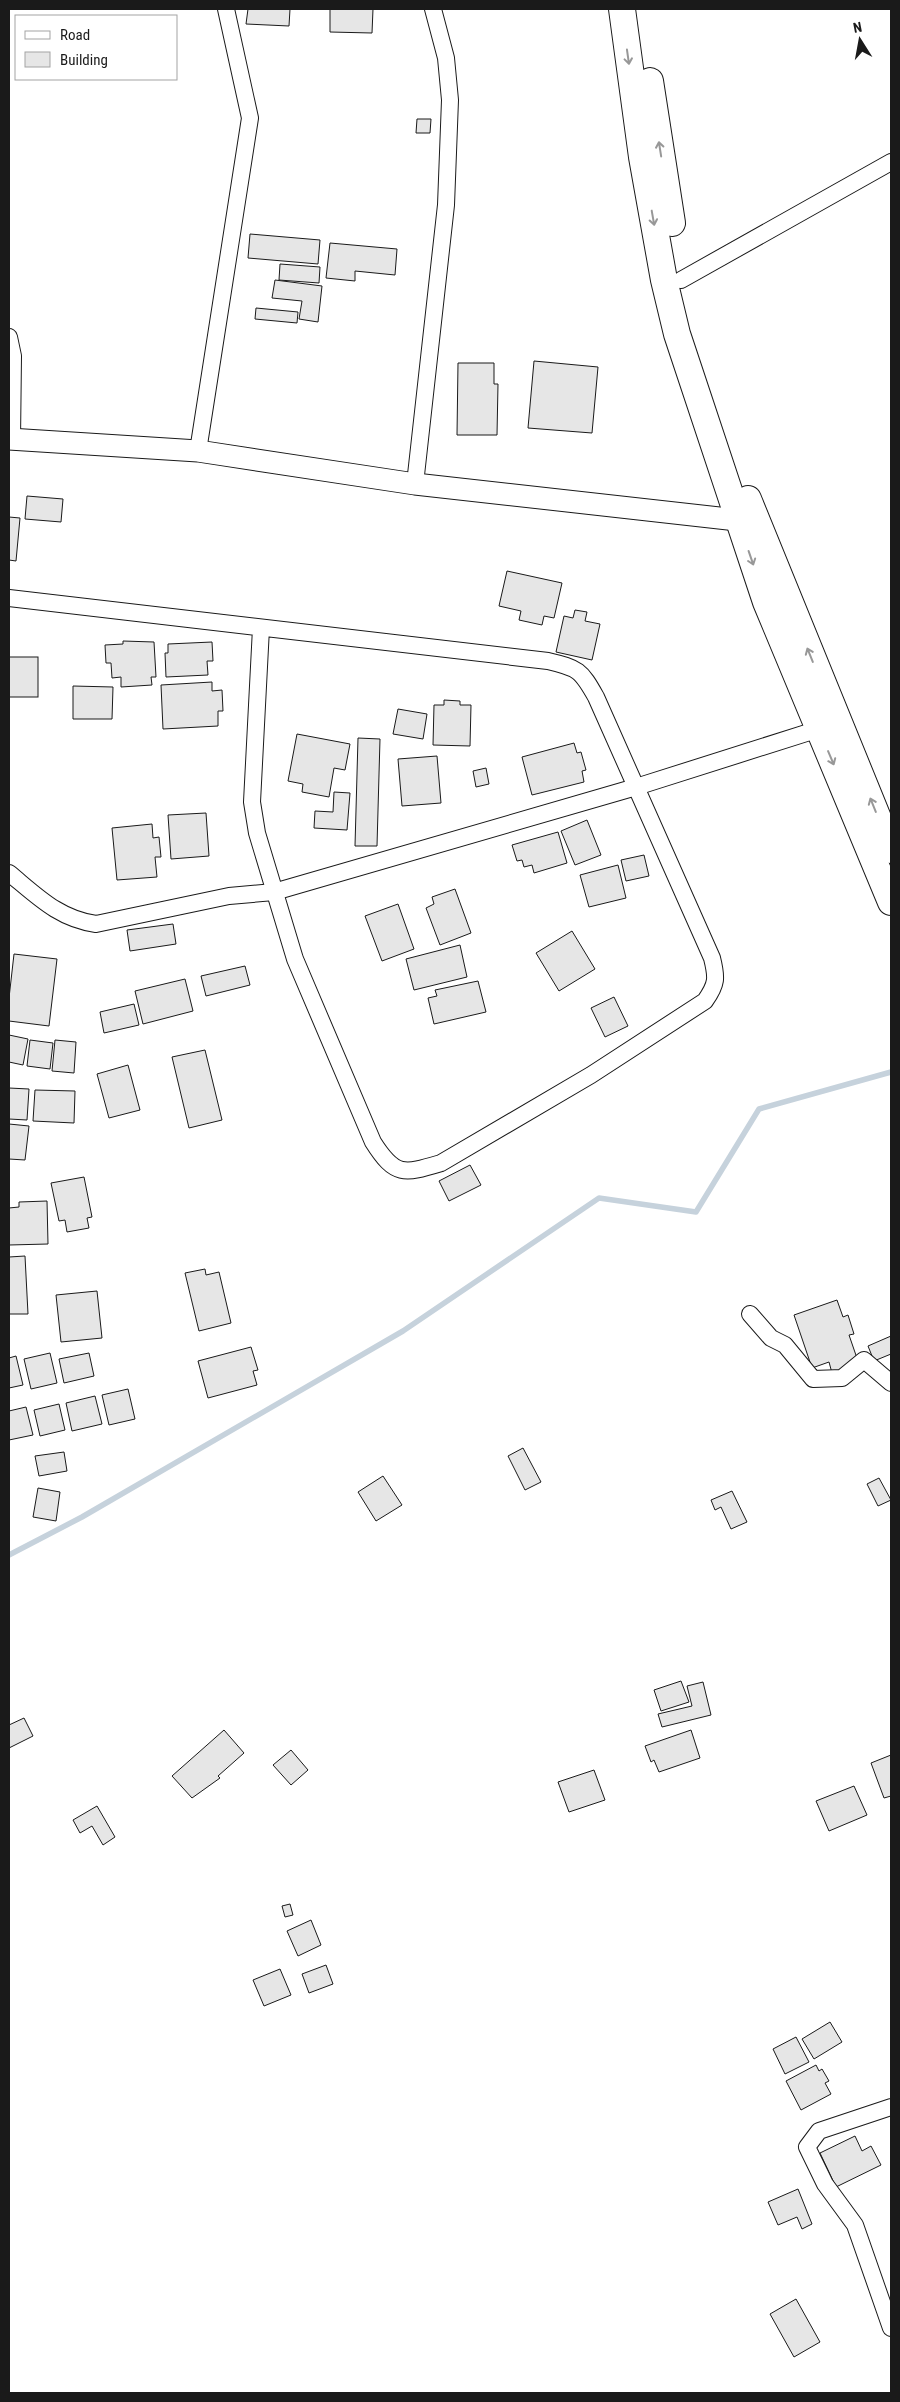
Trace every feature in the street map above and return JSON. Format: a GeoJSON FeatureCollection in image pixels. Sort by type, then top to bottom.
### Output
{"type":"FeatureCollection","features":[{"type":"Feature","properties":{"kind":"main road"},"geometry":{"type":"LineString","coordinates":[[622,9],[642,157],[666,289],[677,334],[737,520],[766,602],[891,902]]}},
{"type":"Feature","properties":{"kind":"main road"},"geometry":{"type":"LineString","coordinates":[[639,9],[681,280],[695,339],[734,463],[891,850]]}},
{"type":"Feature","properties":{"kind":"street"},"geometry":{"type":"LineString","coordinates":[[198,451],[250,118],[226,9]]}},
{"type":"Feature","properties":{"kind":"street"},"geometry":{"type":"LineString","coordinates":[[415,484],[446,205],[450,100],[446,58],[433,9]]}},
{"type":"Feature","properties":{"kind":"street"},"geometry":{"type":"LineString","coordinates":[[681,280],[891,162]]}},
{"type":"Feature","properties":{"kind":"street"},"geometry":{"type":"LineString","coordinates":[[9,337],[14,356],[10,439],[198,451],[415,484],[737,520]]}},
{"type":"Feature","properties":{"kind":"street"},"geometry":{"type":"LineString","coordinates":[[9,598],[548,661],[570,666],[584,674],[712,958],[715,972],[715,987],[705,1002],[591,1075],[441,1163],[424,1168],[401,1171],[385,1161],[373,1142],[294,959],[257,833],[252,802],[261,628]]}},
{"type":"Feature","properties":{"kind":"street"},"geometry":{"type":"LineString","coordinates":[[9,873],[61,914],[78,922],[96,924],[228,896],[274,892],[636,787],[819,729]]}},
{"type":"Feature","properties":{"kind":"street"},"geometry":{"type":"LineString","coordinates":[[750,1314],[771,1338],[785,1345],[813,1378],[842,1378],[864,1360],[891,1383]]}},
{"type":"Feature","properties":{"kind":"street"},"geometry":{"type":"LineString","coordinates":[[891,2107],[819,2131],[807,2147],[824,2184],[855,2225],[891,2328]]}},
{"type":"Feature","properties":{"kind":"building"},"geometry":{"type":"Polygon","coordinates":[[[248,9],[290,9],[289,26],[246,24],[248,9]]]}},
{"type":"Feature","properties":{"kind":"building"},"geometry":{"type":"Polygon","coordinates":[[[330,9],[373,9],[372,33],[330,32],[330,9]]]}},
{"type":"Feature","properties":{"kind":"building"},"geometry":{"type":"Polygon","coordinates":[[[417,119],[431,119],[430,133],[416,133],[417,119]]]}},
{"type":"Feature","properties":{"kind":"building"},"geometry":{"type":"Polygon","coordinates":[[[250,234],[320,240],[318,264],[248,258],[250,234]]]}},
{"type":"Feature","properties":{"kind":"building"},"geometry":{"type":"Polygon","coordinates":[[[330,243],[397,249],[395,275],[355,271],[355,281],[326,278],[330,243]]]}},
{"type":"Feature","properties":{"kind":"building"},"geometry":{"type":"Polygon","coordinates":[[[280,264],[320,267],[319,283],[279,280],[280,264]]]}},
{"type":"Feature","properties":{"kind":"building"},"geometry":{"type":"Polygon","coordinates":[[[275,280],[322,286],[318,322],[299,319],[302,301],[272,298],[275,280]]]}},
{"type":"Feature","properties":{"kind":"building"},"geometry":{"type":"Polygon","coordinates":[[[256,308],[298,312],[297,323],[255,319],[256,308]]]}},
{"type":"Feature","properties":{"kind":"building"},"geometry":{"type":"Polygon","coordinates":[[[534,361],[598,367],[592,433],[528,428],[534,361]]]}},
{"type":"Feature","properties":{"kind":"building"},"geometry":{"type":"Polygon","coordinates":[[[458,363],[494,363],[494,384],[498,384],[497,435],[457,435],[458,363]]]}},
{"type":"Feature","properties":{"kind":"building"},"geometry":{"type":"Polygon","coordinates":[[[27,496],[63,499],[61,522],[25,519],[27,496]]]}},
{"type":"Feature","properties":{"kind":"building"},"geometry":{"type":"Polygon","coordinates":[[[9,517],[20,518],[16,561],[9,560],[9,517]]]}},
{"type":"Feature","properties":{"kind":"building"},"geometry":{"type":"Polygon","coordinates":[[[507,571],[562,583],[554,618],[544,616],[542,625],[519,620],[521,611],[499,606],[507,571]]]}},
{"type":"Feature","properties":{"kind":"building"},"geometry":{"type":"Polygon","coordinates":[[[575,610],[587,612],[585,621],[600,624],[592,660],[556,652],[564,616],[573,618],[575,610]]]}},
{"type":"Feature","properties":{"kind":"building"},"geometry":{"type":"Polygon","coordinates":[[[123,641],[154,642],[156,677],[151,677],[152,685],[121,687],[121,677],[112,678],[111,663],[106,663],[105,645],[123,644],[123,641]]]}},
{"type":"Feature","properties":{"kind":"building"},"geometry":{"type":"Polygon","coordinates":[[[212,642],[213,661],[207,661],[208,675],[166,677],[165,653],[168,653],[168,644],[212,642]]]}},
{"type":"Feature","properties":{"kind":"building"},"geometry":{"type":"Polygon","coordinates":[[[9,657],[38,657],[38,697],[9,697],[9,657]]]}},
{"type":"Feature","properties":{"kind":"building"},"geometry":{"type":"Polygon","coordinates":[[[212,682],[212,691],[222,690],[223,711],[218,711],[218,726],[163,729],[161,685],[212,682]]]}},
{"type":"Feature","properties":{"kind":"building"},"geometry":{"type":"Polygon","coordinates":[[[73,686],[113,687],[112,719],[73,719],[73,686]]]}},
{"type":"Feature","properties":{"kind":"building"},"geometry":{"type":"Polygon","coordinates":[[[444,700],[460,701],[460,705],[471,705],[470,746],[433,745],[434,705],[444,705],[444,700]]]}},
{"type":"Feature","properties":{"kind":"building"},"geometry":{"type":"Polygon","coordinates":[[[398,709],[427,714],[423,739],[393,734],[398,709]]]}},
{"type":"Feature","properties":{"kind":"building"},"geometry":{"type":"Polygon","coordinates":[[[297,734],[350,744],[345,770],[334,768],[329,797],[302,792],[303,784],[288,781],[297,734]]]}},
{"type":"Feature","properties":{"kind":"building"},"geometry":{"type":"Polygon","coordinates":[[[358,738],[380,739],[377,846],[355,846],[358,738]]]}},
{"type":"Feature","properties":{"kind":"building"},"geometry":{"type":"Polygon","coordinates":[[[574,743],[577,753],[581,752],[586,770],[582,771],[584,782],[532,795],[522,757],[574,743]]]}},
{"type":"Feature","properties":{"kind":"building"},"geometry":{"type":"Polygon","coordinates":[[[437,756],[441,803],[402,806],[398,759],[437,756]]]}},
{"type":"Feature","properties":{"kind":"building"},"geometry":{"type":"Polygon","coordinates":[[[486,768],[489,784],[476,787],[473,771],[486,768]]]}},
{"type":"Feature","properties":{"kind":"building"},"geometry":{"type":"Polygon","coordinates":[[[334,792],[350,793],[347,830],[314,828],[315,811],[333,812],[334,792]]]}},
{"type":"Feature","properties":{"kind":"building"},"geometry":{"type":"Polygon","coordinates":[[[206,813],[209,856],[171,859],[168,815],[206,813]]]}},
{"type":"Feature","properties":{"kind":"building"},"geometry":{"type":"Polygon","coordinates":[[[587,820],[601,855],[575,865],[561,831],[587,820]]]}},
{"type":"Feature","properties":{"kind":"building"},"geometry":{"type":"Polygon","coordinates":[[[152,824],[153,838],[159,837],[161,857],[155,857],[157,877],[117,880],[112,828],[152,824]]]}},
{"type":"Feature","properties":{"kind":"building"},"geometry":{"type":"Polygon","coordinates":[[[558,832],[567,863],[534,873],[532,865],[524,867],[522,860],[517,861],[512,845],[558,832]]]}},
{"type":"Feature","properties":{"kind":"building"},"geometry":{"type":"Polygon","coordinates":[[[644,855],[649,876],[626,881],[621,860],[644,855]]]}},
{"type":"Feature","properties":{"kind":"building"},"geometry":{"type":"Polygon","coordinates":[[[618,865],[626,898],[589,907],[580,875],[618,865]]]}},
{"type":"Feature","properties":{"kind":"building"},"geometry":{"type":"Polygon","coordinates":[[[455,889],[471,933],[440,945],[426,908],[434,904],[432,897],[455,889]]]}},
{"type":"Feature","properties":{"kind":"building"},"geometry":{"type":"Polygon","coordinates":[[[398,904],[414,949],[382,961],[365,916],[398,904]]]}},
{"type":"Feature","properties":{"kind":"building"},"geometry":{"type":"Polygon","coordinates":[[[173,924],[176,944],[130,951],[127,930],[173,924]]]}},
{"type":"Feature","properties":{"kind":"building"},"geometry":{"type":"Polygon","coordinates":[[[572,931],[595,969],[559,991],[536,953],[572,931]]]}},
{"type":"Feature","properties":{"kind":"building"},"geometry":{"type":"Polygon","coordinates":[[[460,945],[467,977],[414,990],[406,959],[460,945]]]}},
{"type":"Feature","properties":{"kind":"building"},"geometry":{"type":"Polygon","coordinates":[[[14,954],[57,959],[49,1026],[9,1021],[9,998],[14,954]]]}},
{"type":"Feature","properties":{"kind":"building"},"geometry":{"type":"Polygon","coordinates":[[[245,966],[250,985],[206,996],[201,976],[245,966]]]}},
{"type":"Feature","properties":{"kind":"building"},"geometry":{"type":"Polygon","coordinates":[[[185,979],[193,1011],[143,1024],[135,991],[185,979]]]}},
{"type":"Feature","properties":{"kind":"building"},"geometry":{"type":"Polygon","coordinates":[[[478,981],[486,1012],[434,1024],[428,998],[437,996],[435,990],[478,981]]]}},
{"type":"Feature","properties":{"kind":"building"},"geometry":{"type":"Polygon","coordinates":[[[614,997],[628,1026],[605,1037],[591,1008],[614,997]]]}},
{"type":"Feature","properties":{"kind":"building"},"geometry":{"type":"Polygon","coordinates":[[[134,1004],[139,1025],[104,1033],[100,1012],[134,1004]]]}},
{"type":"Feature","properties":{"kind":"building"},"geometry":{"type":"Polygon","coordinates":[[[9,1035],[28,1039],[23,1065],[9,1062],[9,1035]]]}},
{"type":"Feature","properties":{"kind":"building"},"geometry":{"type":"Polygon","coordinates":[[[30,1040],[53,1043],[50,1069],[27,1066],[30,1040]]]}},
{"type":"Feature","properties":{"kind":"building"},"geometry":{"type":"Polygon","coordinates":[[[55,1040],[76,1042],[74,1073],[52,1071],[55,1040]]]}},
{"type":"Feature","properties":{"kind":"building"},"geometry":{"type":"Polygon","coordinates":[[[205,1050],[222,1120],[189,1128],[172,1057],[205,1050]]]}},
{"type":"Feature","properties":{"kind":"building"},"geometry":{"type":"Polygon","coordinates":[[[128,1065],[140,1110],[109,1118],[97,1074],[128,1065]]]}},
{"type":"Feature","properties":{"kind":"building"},"geometry":{"type":"Polygon","coordinates":[[[9,1088],[29,1089],[27,1120],[9,1119],[9,1088]]]}},
{"type":"Feature","properties":{"kind":"building"},"geometry":{"type":"Polygon","coordinates":[[[35,1090],[75,1091],[74,1123],[33,1121],[35,1090]]]}},
{"type":"Feature","properties":{"kind":"building"},"geometry":{"type":"Polygon","coordinates":[[[9,1124],[29,1126],[25,1160],[9,1159],[9,1124]]]}},
{"type":"Feature","properties":{"kind":"building"},"geometry":{"type":"Polygon","coordinates":[[[470,1165],[481,1185],[449,1201],[439,1181],[470,1165]]]}},
{"type":"Feature","properties":{"kind":"building"},"geometry":{"type":"Polygon","coordinates":[[[84,1177],[92,1217],[87,1218],[89,1228],[67,1232],[65,1220],[59,1221],[51,1183],[84,1177]]]}},
{"type":"Feature","properties":{"kind":"building"},"geometry":{"type":"Polygon","coordinates":[[[47,1201],[48,1244],[9,1245],[9,1208],[19,1207],[19,1202],[47,1201]]]}},
{"type":"Feature","properties":{"kind":"building"},"geometry":{"type":"Polygon","coordinates":[[[25,1256],[28,1314],[9,1314],[9,1257],[25,1256]]]}},
{"type":"Feature","properties":{"kind":"building"},"geometry":{"type":"Polygon","coordinates":[[[205,1269],[206,1275],[219,1272],[231,1323],[199,1331],[185,1273],[205,1269]]]}},
{"type":"Feature","properties":{"kind":"building"},"geometry":{"type":"Polygon","coordinates":[[[97,1291],[102,1338],[61,1342],[56,1295],[97,1291]]]}},
{"type":"Feature","properties":{"kind":"building"},"geometry":{"type":"Polygon","coordinates":[[[837,1300],[843,1317],[848,1315],[854,1334],[849,1335],[859,1364],[832,1373],[829,1362],[812,1368],[794,1315],[837,1300]]]}},
{"type":"Feature","properties":{"kind":"building"},"geometry":{"type":"Polygon","coordinates":[[[891,1336],[891,1354],[874,1361],[868,1346],[891,1336]]]}},
{"type":"Feature","properties":{"kind":"building"},"geometry":{"type":"Polygon","coordinates":[[[251,1347],[258,1370],[253,1371],[257,1385],[208,1398],[198,1361],[251,1347]]]}},
{"type":"Feature","properties":{"kind":"building"},"geometry":{"type":"Polygon","coordinates":[[[50,1353],[57,1383],[31,1389],[24,1359],[50,1353]]]}},
{"type":"Feature","properties":{"kind":"building"},"geometry":{"type":"Polygon","coordinates":[[[89,1353],[94,1376],[64,1383],[59,1359],[89,1353]]]}},
{"type":"Feature","properties":{"kind":"building"},"geometry":{"type":"Polygon","coordinates":[[[16,1356],[23,1385],[9,1388],[9,1358],[16,1356]]]}},
{"type":"Feature","properties":{"kind":"building"},"geometry":{"type":"Polygon","coordinates":[[[128,1389],[135,1419],[109,1425],[102,1395],[128,1389]]]}},
{"type":"Feature","properties":{"kind":"building"},"geometry":{"type":"Polygon","coordinates":[[[95,1396],[102,1424],[72,1431],[66,1403],[95,1396]]]}},
{"type":"Feature","properties":{"kind":"building"},"geometry":{"type":"Polygon","coordinates":[[[59,1404],[65,1430],[40,1436],[34,1410],[59,1404]]]}},
{"type":"Feature","properties":{"kind":"building"},"geometry":{"type":"Polygon","coordinates":[[[26,1407],[33,1435],[9,1440],[9,1411],[26,1407]]]}},
{"type":"Feature","properties":{"kind":"building"},"geometry":{"type":"Polygon","coordinates":[[[523,1448],[541,1482],[525,1490],[508,1456],[523,1448]]]}},
{"type":"Feature","properties":{"kind":"building"},"geometry":{"type":"Polygon","coordinates":[[[64,1452],[67,1471],[39,1476],[35,1456],[64,1452]]]}},
{"type":"Feature","properties":{"kind":"building"},"geometry":{"type":"Polygon","coordinates":[[[383,1476],[402,1505],[376,1521],[358,1492],[383,1476]]]}},
{"type":"Feature","properties":{"kind":"building"},"geometry":{"type":"Polygon","coordinates":[[[879,1478],[891,1500],[878,1506],[867,1484],[879,1478]]]}},
{"type":"Feature","properties":{"kind":"building"},"geometry":{"type":"Polygon","coordinates":[[[38,1488],[60,1492],[56,1521],[33,1517],[38,1488]]]}},
{"type":"Feature","properties":{"kind":"building"},"geometry":{"type":"Polygon","coordinates":[[[732,1491],[747,1522],[731,1529],[721,1507],[715,1510],[711,1500],[732,1491]]]}},
{"type":"Feature","properties":{"kind":"building"},"geometry":{"type":"Polygon","coordinates":[[[681,1681],[689,1702],[661,1711],[654,1690],[681,1681]]]}},
{"type":"Feature","properties":{"kind":"building"},"geometry":{"type":"Polygon","coordinates":[[[703,1682],[711,1715],[662,1727],[658,1714],[692,1706],[687,1686],[703,1682]]]}},
{"type":"Feature","properties":{"kind":"building"},"geometry":{"type":"Polygon","coordinates":[[[24,1718],[33,1736],[9,1748],[9,1725],[24,1718]]]}},
{"type":"Feature","properties":{"kind":"building"},"geometry":{"type":"Polygon","coordinates":[[[224,1730],[244,1753],[218,1776],[220,1778],[192,1798],[172,1776],[224,1730]]]}},
{"type":"Feature","properties":{"kind":"building"},"geometry":{"type":"Polygon","coordinates":[[[691,1730],[700,1758],[659,1772],[654,1760],[651,1762],[645,1746],[691,1730]]]}},
{"type":"Feature","properties":{"kind":"building"},"geometry":{"type":"Polygon","coordinates":[[[291,1750],[308,1770],[291,1785],[273,1765],[291,1750]]]}},
{"type":"Feature","properties":{"kind":"building"},"geometry":{"type":"Polygon","coordinates":[[[891,1755],[891,1796],[884,1798],[871,1763],[891,1755]]]}},
{"type":"Feature","properties":{"kind":"building"},"geometry":{"type":"Polygon","coordinates":[[[594,1770],[605,1800],[569,1812],[558,1782],[594,1770]]]}},
{"type":"Feature","properties":{"kind":"building"},"geometry":{"type":"Polygon","coordinates":[[[854,1786],[867,1815],[829,1831],[816,1801],[854,1786]]]}},
{"type":"Feature","properties":{"kind":"building"},"geometry":{"type":"Polygon","coordinates":[[[97,1806],[115,1837],[103,1845],[92,1826],[80,1833],[73,1820],[97,1806]]]}},
{"type":"Feature","properties":{"kind":"building"},"geometry":{"type":"Polygon","coordinates":[[[290,1904],[293,1915],[285,1917],[282,1906],[290,1904]]]}},
{"type":"Feature","properties":{"kind":"building"},"geometry":{"type":"Polygon","coordinates":[[[311,1920],[321,1945],[298,1956],[287,1931],[311,1920]]]}},
{"type":"Feature","properties":{"kind":"building"},"geometry":{"type":"Polygon","coordinates":[[[326,1965],[333,1984],[309,1993],[302,1974],[326,1965]]]}},
{"type":"Feature","properties":{"kind":"building"},"geometry":{"type":"Polygon","coordinates":[[[280,1969],[291,1995],[264,2006],[253,1980],[280,1969]]]}},
{"type":"Feature","properties":{"kind":"building"},"geometry":{"type":"Polygon","coordinates":[[[830,2022],[842,2042],[814,2059],[802,2039],[830,2022]]]}},
{"type":"Feature","properties":{"kind":"building"},"geometry":{"type":"Polygon","coordinates":[[[796,2037],[809,2062],[785,2074],[773,2049],[796,2037]]]}},
{"type":"Feature","properties":{"kind":"building"},"geometry":{"type":"Polygon","coordinates":[[[816,2065],[819,2071],[822,2069],[829,2081],[825,2083],[831,2094],[801,2110],[786,2081],[816,2065]]]}},
{"type":"Feature","properties":{"kind":"building"},"geometry":{"type":"Polygon","coordinates":[[[855,2136],[862,2151],[871,2146],[881,2165],[836,2187],[820,2153],[855,2136]]]}},
{"type":"Feature","properties":{"kind":"building"},"geometry":{"type":"Polygon","coordinates":[[[798,2189],[812,2224],[802,2229],[797,2217],[778,2225],[768,2202],[798,2189]]]}},
{"type":"Feature","properties":{"kind":"building"},"geometry":{"type":"Polygon","coordinates":[[[796,2299],[820,2342],[794,2357],[770,2314],[796,2299]]]}},
{"type":"Feature","properties":{"kind":"waterway"},"geometry":{"type":"LineString","coordinates":[[9,1555],[82,1517],[403,1331],[599,1198],[696,1212],[759,1109],[891,1072]]}}]}
